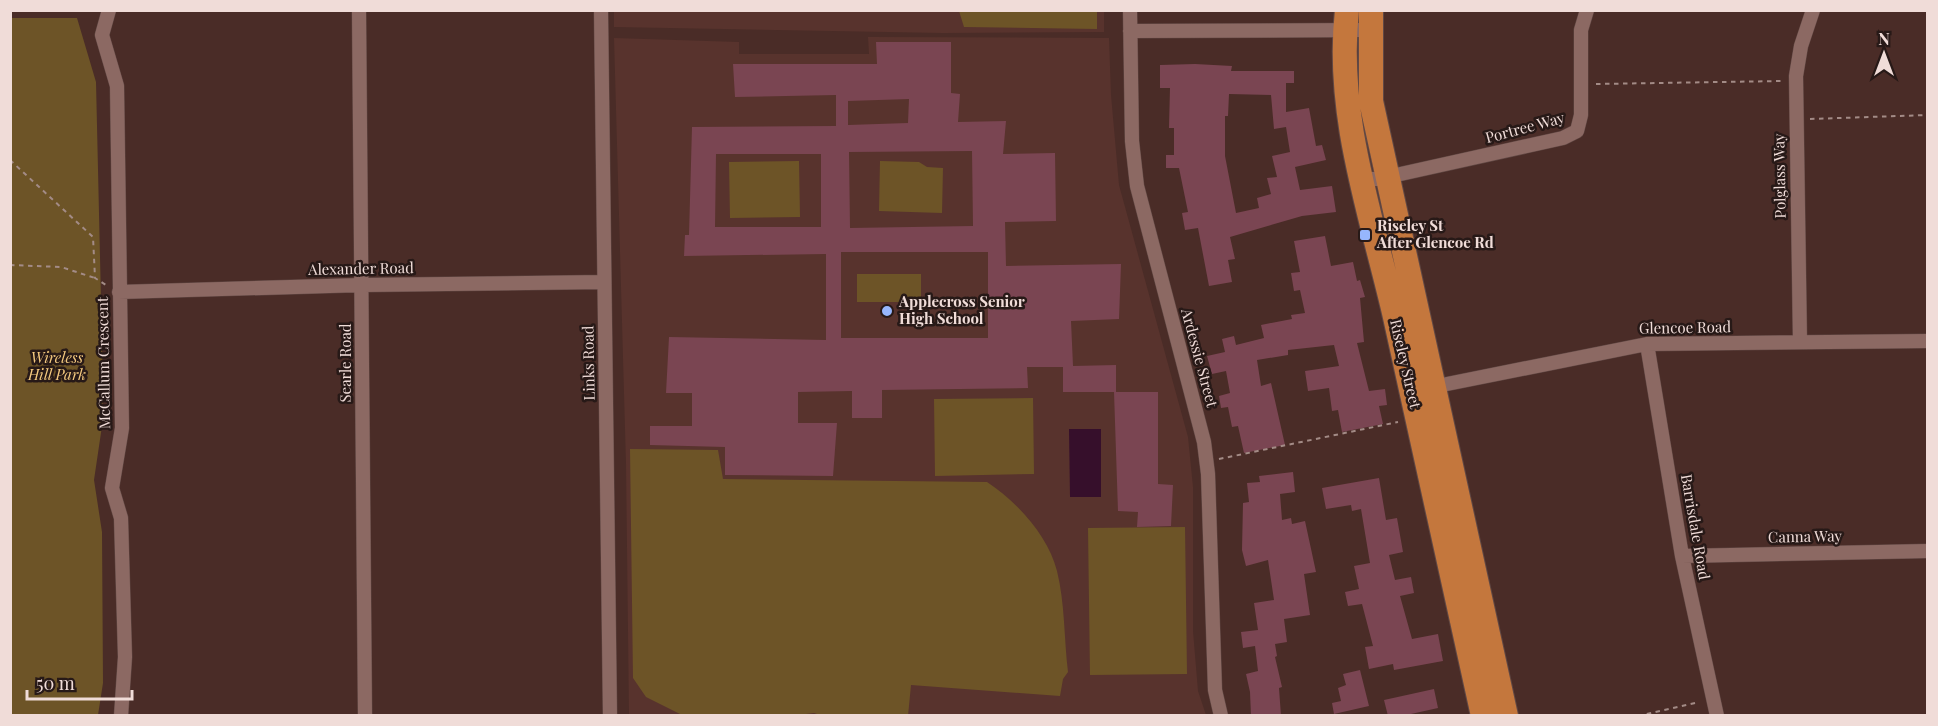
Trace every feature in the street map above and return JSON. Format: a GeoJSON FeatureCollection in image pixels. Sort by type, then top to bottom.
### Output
{"type":"FeatureCollection","features":[{"type":"Feature","properties":{"kind":"highway","name":"Riseley Street"},"geometry":{"type":"LineString","coordinates":[[1346,20],[1344,64],[1347,108],[1362,179],[1423,388],[1506,716]]}},
{"type":"Feature","properties":{"kind":"highway","name":"Riseley Street"},"geometry":{"type":"LineString","coordinates":[[1370,20],[1371,101],[1387,177],[1483,716]]}},
{"type":"Feature","properties":{"kind":"street","name":"McCallum Crescent"},"geometry":{"type":"LineString","coordinates":[[109,10],[102,35],[117,86],[122,428],[112,488],[121,518],[125,657],[121,716]]}},
{"type":"Feature","properties":{"kind":"street","name":"Searle Road"},"geometry":{"type":"LineString","coordinates":[[359,10],[365,716]]}},
{"type":"Feature","properties":{"kind":"street","name":"Links Road"},"geometry":{"type":"LineString","coordinates":[[601,10],[610,716]]}},
{"type":"Feature","properties":{"kind":"street","name":"Ardessie Street"},"geometry":{"type":"LineString","coordinates":[[1130,10],[1132,141],[1137,186],[1207,460],[1215,690],[1221,716]]}},
{"type":"Feature","properties":{"kind":"street","name":"Portree Way"},"geometry":{"type":"LineString","coordinates":[[1362,179],[1387,177],[1570,135],[1577,131],[1580,125],[1581,30],[1587,10]]}},
{"type":"Feature","properties":{"kind":"street","name":"Polglass Way"},"geometry":{"type":"LineString","coordinates":[[1800,342],[1796,81],[1801,46],[1813,10]]}},
{"type":"Feature","properties":{"kind":"street"},"geometry":{"type":"LineString","coordinates":[[1130,32],[1370,20]]}},
{"type":"Feature","properties":{"kind":"street","name":"Alexander Road"},"geometry":{"type":"LineString","coordinates":[[119,292],[363,285],[604,282]]}},
{"type":"Feature","properties":{"kind":"street","name":"Glencoe Road"},"geometry":{"type":"LineString","coordinates":[[1423,388],[1647,344],[1928,341]]}},
{"type":"Feature","properties":{"kind":"street","name":"Barrisdale Road"},"geometry":{"type":"LineString","coordinates":[[1647,344],[1682,556],[1717,716]]}},
{"type":"Feature","properties":{"kind":"street","name":"Canna Way"},"geometry":{"type":"LineString","coordinates":[[1682,556],[1928,551]]}},
{"type":"Feature","properties":{"kind":"path"},"geometry":{"type":"LineString","coordinates":[[10,11],[17,10]]}},
{"type":"Feature","properties":{"kind":"path"},"geometry":{"type":"LineString","coordinates":[[1581,84],[1796,81]]}},
{"type":"Feature","properties":{"kind":"path"},"geometry":{"type":"LineString","coordinates":[[1795,119],[1928,115]]}},
{"type":"Feature","properties":{"kind":"path"},"geometry":{"type":"LineString","coordinates":[[10,160],[93,237],[95,279]]}},
{"type":"Feature","properties":{"kind":"path"},"geometry":{"type":"LineString","coordinates":[[10,265],[61,267],[95,279],[119,292]]}},
{"type":"Feature","properties":{"kind":"path"},"geometry":{"type":"LineString","coordinates":[[1207,460],[1225,459],[1407,420]]}},
{"type":"Feature","properties":{"kind":"path"},"geometry":{"type":"LineString","coordinates":[[1638,716],[1713,698]]}},
{"type":"Feature","properties":{"kind":"shaded area"},"geometry":{"type":"Polygon","coordinates":[[[614,10],[1104,11],[1104,32],[943,33],[614,27],[614,10]]]}},
{"type":"Feature","properties":{"kind":"shaded area","name":"Applecross Senior High School"},"geometry":{"type":"Polygon","coordinates":[[[868,37],[1109,38],[1111,95],[1119,185],[1188,437],[1193,487],[1193,631],[1198,691],[1206,715],[629,715],[626,464],[614,38],[739,42],[739,54],[869,54],[868,37]]]}},
{"type":"Feature","properties":{"kind":"shaded area"},"geometry":{"type":"Polygon","coordinates":[[[1069,429],[1101,429],[1101,497],[1070,497],[1069,429]]]}},
{"type":"Feature","properties":{"kind":"green space"},"geometry":{"type":"Polygon","coordinates":[[[959,11],[1097,11],[1097,29],[964,27],[959,11]]]}},
{"type":"Feature","properties":{"kind":"green space","name":"Wireless Hill Park"},"geometry":{"type":"Polygon","coordinates":[[[11,18],[77,18],[96,82],[103,388],[102,426],[94,480],[102,532],[103,683],[98,715],[11,715],[11,18]]]}},
{"type":"Feature","properties":{"kind":"green space"},"geometry":{"type":"Polygon","coordinates":[[[799,161],[800,217],[730,218],[729,162],[799,161]]]}},
{"type":"Feature","properties":{"kind":"green space"},"geometry":{"type":"Polygon","coordinates":[[[880,161],[919,162],[927,167],[943,168],[942,213],[879,211],[880,161]]]}},
{"type":"Feature","properties":{"kind":"green space"},"geometry":{"type":"Polygon","coordinates":[[[857,274],[921,274],[921,302],[857,302],[857,274]]]}},
{"type":"Feature","properties":{"kind":"green space"},"geometry":{"type":"Polygon","coordinates":[[[1033,398],[1034,474],[935,476],[934,399],[1033,398]]]}},
{"type":"Feature","properties":{"kind":"green space"},"geometry":{"type":"Polygon","coordinates":[[[630,449],[718,450],[723,479],[987,482],[1009,499],[1030,520],[1053,558],[1062,596],[1068,672],[1063,679],[1060,696],[911,685],[908,716],[823,716],[814,713],[790,716],[680,714],[646,697],[633,678],[630,449]]]}},
{"type":"Feature","properties":{"kind":"green space"},"geometry":{"type":"Polygon","coordinates":[[[1185,527],[1187,674],[1090,675],[1088,528],[1185,527]]]}},
{"type":"Feature","properties":{"kind":"building"},"geometry":{"type":"Polygon","coordinates":[[[876,42],[951,42],[951,93],[960,94],[958,122],[1006,121],[1003,154],[1055,153],[1056,221],[1005,222],[1006,266],[1121,264],[1119,319],[1071,321],[1073,366],[1116,365],[1116,392],[1063,392],[1063,367],[1027,367],[1028,388],[882,390],[882,418],[852,418],[852,391],[798,392],[798,423],[837,423],[833,476],[725,475],[725,447],[650,445],[650,426],[692,426],[692,393],[666,393],[669,337],[826,340],[826,254],[684,256],[685,235],[689,235],[692,127],[836,126],[836,95],[735,97],[733,64],[877,64],[876,42]],[[909,99],[848,101],[848,125],[908,123],[909,99]],[[972,151],[849,152],[850,228],[973,226],[972,151]],[[716,154],[715,227],[821,227],[821,154],[716,154]],[[841,252],[841,338],[988,338],[988,252],[841,252]]]}},
{"type":"Feature","properties":{"kind":"building"},"geometry":{"type":"Polygon","coordinates":[[[1160,65],[1232,66],[1231,71],[1294,71],[1294,83],[1286,83],[1286,112],[1309,108],[1316,146],[1322,145],[1326,160],[1295,167],[1300,190],[1332,186],[1336,212],[1302,216],[1230,237],[1235,259],[1228,260],[1232,282],[1209,286],[1198,228],[1185,230],[1182,213],[1188,212],[1179,168],[1166,168],[1166,155],[1174,155],[1174,128],[1169,128],[1170,88],[1160,88],[1160,65]],[[1229,94],[1228,116],[1225,116],[1225,156],[1236,213],[1259,208],[1257,198],[1271,194],[1267,178],[1277,177],[1272,156],[1290,152],[1286,127],[1274,129],[1271,95],[1229,94]]]}},
{"type":"Feature","properties":{"kind":"building"},"geometry":{"type":"Polygon","coordinates":[[[1325,236],[1331,266],[1353,262],[1357,281],[1360,280],[1365,297],[1360,298],[1364,342],[1357,343],[1369,391],[1385,389],[1387,405],[1379,406],[1383,424],[1342,432],[1338,410],[1332,411],[1329,388],[1308,391],[1305,371],[1339,366],[1334,345],[1288,350],[1288,355],[1257,360],[1261,386],[1271,383],[1285,445],[1244,453],[1238,426],[1232,427],[1228,407],[1221,408],[1219,396],[1230,393],[1226,371],[1212,374],[1207,356],[1225,352],[1222,339],[1234,336],[1236,345],[1264,338],[1261,325],[1292,319],[1291,315],[1305,313],[1300,290],[1294,291],[1291,273],[1300,272],[1294,241],[1325,236]]]}},
{"type":"Feature","properties":{"kind":"building"},"geometry":{"type":"Polygon","coordinates":[[[1114,392],[1158,392],[1158,484],[1173,485],[1171,526],[1137,527],[1138,512],[1118,511],[1114,392]]]}},
{"type":"Feature","properties":{"kind":"building"},"geometry":{"type":"Polygon","coordinates":[[[1293,472],[1295,492],[1280,494],[1282,520],[1291,518],[1292,524],[1305,521],[1316,572],[1304,574],[1310,615],[1284,619],[1287,642],[1275,644],[1277,656],[1275,657],[1282,687],[1279,688],[1281,716],[1251,716],[1250,692],[1246,674],[1258,671],[1255,646],[1243,648],[1241,632],[1258,630],[1254,603],[1274,600],[1268,560],[1246,566],[1242,550],[1243,503],[1249,502],[1247,483],[1260,482],[1259,476],[1293,472]]]}},
{"type":"Feature","properties":{"kind":"building"},"geometry":{"type":"Polygon","coordinates":[[[1379,478],[1386,520],[1397,518],[1403,552],[1389,555],[1395,580],[1411,577],[1414,593],[1400,596],[1412,639],[1438,634],[1443,661],[1394,670],[1393,664],[1369,669],[1365,647],[1373,646],[1362,604],[1348,606],[1345,592],[1359,589],[1354,566],[1370,563],[1361,509],[1352,511],[1351,505],[1326,509],[1322,488],[1379,478]]]}},
{"type":"Feature","properties":{"kind":"building"},"geometry":{"type":"Polygon","coordinates":[[[1360,670],[1369,706],[1334,714],[1332,703],[1341,701],[1338,688],[1346,685],[1343,674],[1360,670]]]}},
{"type":"Feature","properties":{"kind":"building"},"geometry":{"type":"Polygon","coordinates":[[[1434,689],[1438,708],[1402,716],[1388,716],[1384,700],[1434,689]]]}},
{"type":"Feature","properties":{"kind":"place","name":"Riseley St After Glencoe Rd"},"geometry":{"type":"Point","coordinates":[1365,235]}},
{"type":"Feature","properties":{"kind":"place","name":"Applecross Senior High School"},"geometry":{"type":"Point","coordinates":[887,311]}}]}
